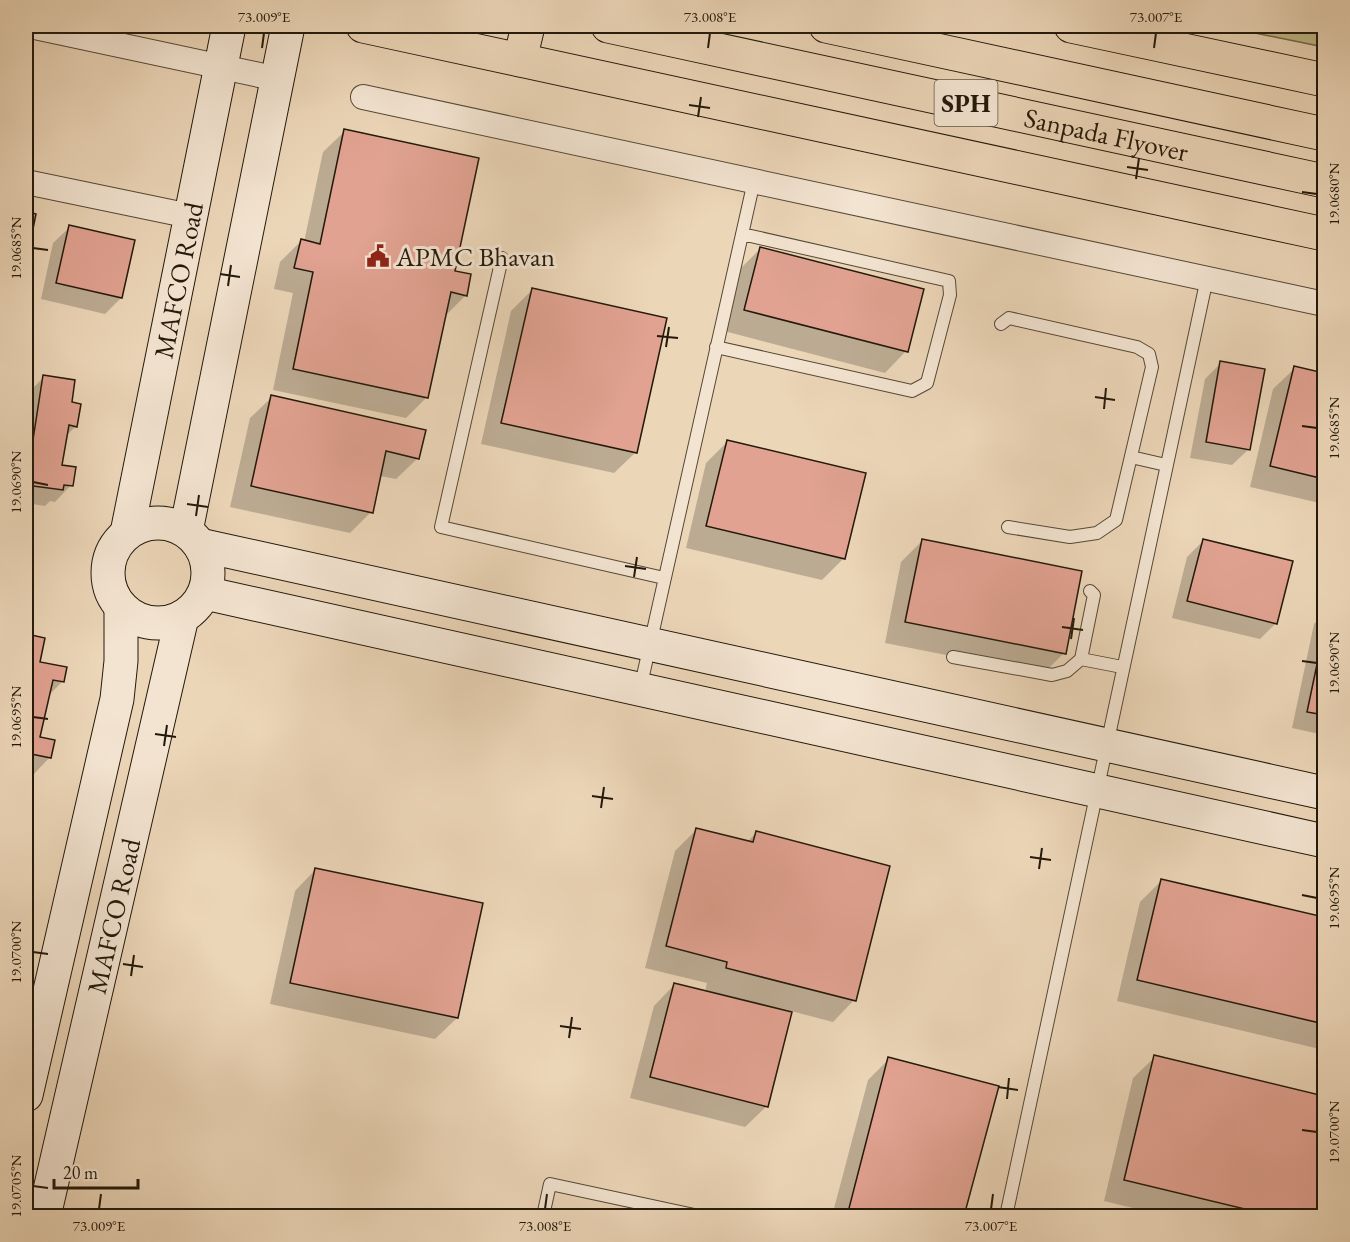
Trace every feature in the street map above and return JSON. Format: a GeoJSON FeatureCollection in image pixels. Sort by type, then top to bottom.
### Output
{"type":"FeatureCollection","features":[{"type":"Feature","properties":{"kind":"highway"},"geometry":{"type":"LineString","coordinates":[[363,26],[1324,234]]}},
{"type":"Feature","properties":{"kind":"highway"},"geometry":{"type":"LineString","coordinates":[[520,60],[528,26]]}},
{"type":"Feature","properties":{"kind":"highway","name":"Sanpada Flyover"},"geometry":{"type":"LineString","coordinates":[[608,26],[1324,181]]}},
{"type":"Feature","properties":{"kind":"highway","name":"Sanpada Flyover"},"geometry":{"type":"LineString","coordinates":[[826,26],[1324,134]]}},
{"type":"Feature","properties":{"kind":"highway"},"geometry":{"type":"LineString","coordinates":[[1071,26],[1324,80]]}},
{"type":"Feature","properties":{"kind":"main road","name":"MAFCO Road"},"geometry":{"type":"LineString","coordinates":[[127,533],[229,26]]}},
{"type":"Feature","properties":{"kind":"main road"},"geometry":{"type":"LineString","coordinates":[[288,26],[194,538],[207,560],[208,577],[204,593],[195,607],[182,617],[166,622],[150,622],[134,617],[121,606],[110,585],[109,561],[116,545],[127,533],[156,522],[172,525],[194,538],[650,644],[1324,793]]}},
{"type":"Feature","properties":{"kind":"main road"},"geometry":{"type":"LineString","coordinates":[[204,593],[1324,841]]}},
{"type":"Feature","properties":{"kind":"main road","name":"MAFCO Road"},"geometry":{"type":"LineString","coordinates":[[26,1095],[117,699],[121,661],[121,606]]}},
{"type":"Feature","properties":{"kind":"main road","name":"MAFCO Road"},"geometry":{"type":"LineString","coordinates":[[45,1216],[182,617]]}},
{"type":"Feature","properties":{"kind":"street"},"geometry":{"type":"LineString","coordinates":[[30,26],[278,79]]}},
{"type":"Feature","properties":{"kind":"street"},"geometry":{"type":"LineString","coordinates":[[363,97],[1324,303]]}},
{"type":"Feature","properties":{"kind":"street"},"geometry":{"type":"LineString","coordinates":[[26,182],[190,216]]}},
{"type":"Feature","properties":{"kind":"lane"},"geometry":{"type":"LineString","coordinates":[[640,690],[754,181]]}},
{"type":"Feature","properties":{"kind":"lane"},"geometry":{"type":"LineString","coordinates":[[716,347],[912,391],[927,383],[951,295],[949,281],[742,234]]}},
{"type":"Feature","properties":{"kind":"lane"},"geometry":{"type":"LineString","coordinates":[[502,258],[441,527],[664,578]]}},
{"type":"Feature","properties":{"kind":"lane"},"geometry":{"type":"LineString","coordinates":[[1006,1216],[1095,790],[1207,278]]}},
{"type":"Feature","properties":{"kind":"lane"},"geometry":{"type":"LineString","coordinates":[[1001,324],[1009,318],[1137,347],[1149,354],[1152,367],[1116,520],[1097,533],[1070,537],[1008,526]]}},
{"type":"Feature","properties":{"kind":"lane"},"geometry":{"type":"LineString","coordinates":[[1131,457],[1166,465]]}},
{"type":"Feature","properties":{"kind":"lane"},"geometry":{"type":"LineString","coordinates":[[953,657],[1052,675],[1067,671],[1081,659],[1094,595],[1090,591]]}},
{"type":"Feature","properties":{"kind":"lane"},"geometry":{"type":"LineString","coordinates":[[1081,659],[1122,667]]}},
{"type":"Feature","properties":{"kind":"lane"},"geometry":{"type":"LineString","coordinates":[[543,1216],[550,1184],[699,1216]]}},
{"type":"Feature","properties":{"kind":"shaded area"},"geometry":{"type":"Polygon","coordinates":[[[1221,26],[1324,26],[1324,47],[1221,26]]]}},
{"type":"Feature","properties":{"kind":"building","name":"APMC Bhavan"},"geometry":{"type":"Polygon","coordinates":[[[344,129],[479,158],[455,271],[471,274],[467,296],[451,292],[428,398],[293,369],[313,272],[294,268],[301,239],[320,244],[344,129]]]}},
{"type":"Feature","properties":{"kind":"building"},"geometry":{"type":"Polygon","coordinates":[[[26,211],[36,214],[26,264],[26,211]]]}},
{"type":"Feature","properties":{"kind":"building"},"geometry":{"type":"Polygon","coordinates":[[[69,225],[135,240],[122,298],[56,283],[69,225]]]}},
{"type":"Feature","properties":{"kind":"building"},"geometry":{"type":"Polygon","coordinates":[[[760,247],[924,289],[908,352],[744,310],[760,247]]]}},
{"type":"Feature","properties":{"kind":"building"},"geometry":{"type":"Polygon","coordinates":[[[532,288],[667,318],[637,453],[501,423],[532,288]]]}},
{"type":"Feature","properties":{"kind":"building"},"geometry":{"type":"Polygon","coordinates":[[[1220,361],[1265,369],[1250,450],[1206,442],[1220,361]]]}},
{"type":"Feature","properties":{"kind":"building"},"geometry":{"type":"Polygon","coordinates":[[[1294,366],[1324,373],[1324,479],[1270,466],[1294,366]]]}},
{"type":"Feature","properties":{"kind":"building"},"geometry":{"type":"Polygon","coordinates":[[[43,375],[75,380],[72,402],[81,404],[77,427],[69,425],[62,465],[76,467],[73,486],[64,485],[63,490],[26,485],[43,375]]]}},
{"type":"Feature","properties":{"kind":"building"},"geometry":{"type":"Polygon","coordinates":[[[271,395],[426,430],[419,459],[386,451],[373,513],[251,486],[271,395]]]}},
{"type":"Feature","properties":{"kind":"building"},"geometry":{"type":"Polygon","coordinates":[[[727,440],[866,473],[845,559],[706,526],[727,440]]]}},
{"type":"Feature","properties":{"kind":"building"},"geometry":{"type":"Polygon","coordinates":[[[922,539],[1082,571],[1066,654],[905,622],[922,539]]]}},
{"type":"Feature","properties":{"kind":"building"},"geometry":{"type":"Polygon","coordinates":[[[1203,539],[1293,561],[1277,624],[1187,601],[1203,539]]]}},
{"type":"Feature","properties":{"kind":"building"},"geometry":{"type":"Polygon","coordinates":[[[1324,631],[1324,715],[1307,712],[1324,631]]]}},
{"type":"Feature","properties":{"kind":"building"},"geometry":{"type":"Polygon","coordinates":[[[27,634],[45,638],[40,662],[67,667],[64,682],[53,680],[40,737],[55,740],[51,758],[26,753],[27,634]]]}},
{"type":"Feature","properties":{"kind":"building"},"geometry":{"type":"Polygon","coordinates":[[[696,828],[753,842],[756,831],[890,866],[856,1001],[726,968],[727,962],[666,946],[696,828]]]}},
{"type":"Feature","properties":{"kind":"building"},"geometry":{"type":"Polygon","coordinates":[[[315,868],[483,903],[458,1018],[290,983],[315,868]]]}},
{"type":"Feature","properties":{"kind":"building"},"geometry":{"type":"Polygon","coordinates":[[[1161,879],[1324,917],[1324,1024],[1137,980],[1161,879]]]}},
{"type":"Feature","properties":{"kind":"building"},"geometry":{"type":"Polygon","coordinates":[[[674,983],[792,1012],[768,1107],[650,1077],[674,983]]]}},
{"type":"Feature","properties":{"kind":"building"},"geometry":{"type":"Polygon","coordinates":[[[1154,1055],[1324,1096],[1324,1194],[1319,1216],[1274,1216],[1124,1180],[1154,1055]]]}},
{"type":"Feature","properties":{"kind":"building"},"geometry":{"type":"Polygon","coordinates":[[[888,1057],[999,1086],[964,1216],[847,1216],[888,1057]]]}},
{"type":"Feature","properties":{"kind":"place","name":"APMC Bhavan"},"geometry":{"type":"Point","coordinates":[378,256]}}]}
